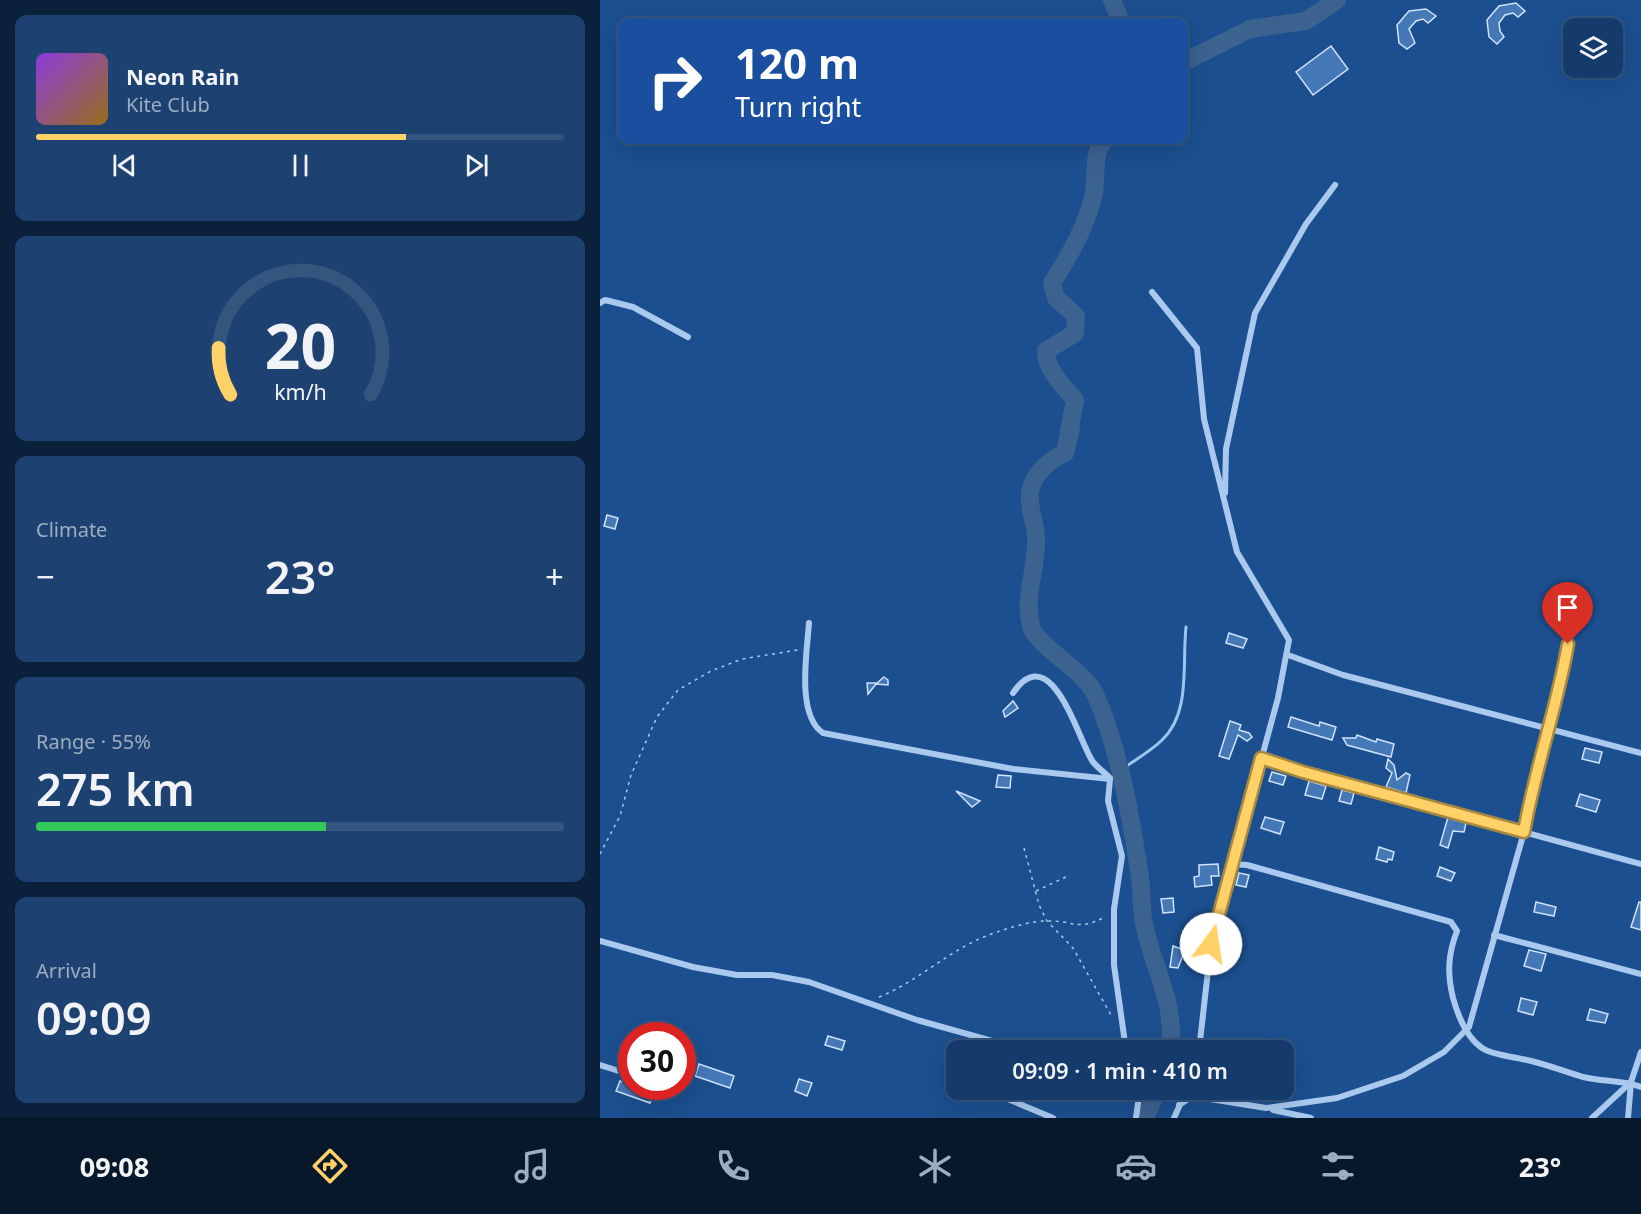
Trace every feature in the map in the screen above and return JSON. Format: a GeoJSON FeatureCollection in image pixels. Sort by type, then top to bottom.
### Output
{"type":"FeatureCollection","features":[{"type":"Feature","properties":{"kind":"street"},"geometry":{"type":"LineString","coordinates":[[1225,503],[1226,449],[1255,313],[1306,224],[1335,185]]}},
{"type":"Feature","properties":{"kind":"street"},"geometry":{"type":"LineString","coordinates":[[1152,292],[1197,348],[1204,419],[1237,552],[1289,640],[1288,656],[1211,944],[1200,1040]]}},
{"type":"Feature","properties":{"kind":"street"},"geometry":{"type":"LineString","coordinates":[[600,303],[605,300],[633,307],[688,336]]}},
{"type":"Feature","properties":{"kind":"street"},"geometry":{"type":"LineString","coordinates":[[808,623],[806,691],[809,718],[823,733],[963,761],[1110,778]]}},
{"type":"Feature","properties":{"kind":"street"},"geometry":{"type":"LineString","coordinates":[[1266,1108],[1300,1105],[1367,1090],[1403,1076],[1438,1056],[1466,1030],[1524,832],[1530,795],[1549,730],[1567,652],[1568,628]]}},
{"type":"Feature","properties":{"kind":"street"},"geometry":{"type":"LineString","coordinates":[[1288,656],[1343,675],[1377,681],[1549,730],[1641,753]]}},
{"type":"Feature","properties":{"kind":"street"},"geometry":{"type":"LineString","coordinates":[[1013,693],[1020,683],[1034,676],[1040,677],[1056,691],[1073,713],[1092,761],[1110,778]]}},
{"type":"Feature","properties":{"kind":"street"},"geometry":{"type":"LineString","coordinates":[[1261,758],[1313,775],[1641,864]]}},
{"type":"Feature","properties":{"kind":"street"},"geometry":{"type":"LineString","coordinates":[[1110,778],[1107,801],[1122,856],[1114,909],[1114,965],[1125,1040]]}},
{"type":"Feature","properties":{"kind":"street"},"geometry":{"type":"LineString","coordinates":[[1231,864],[1247,865],[1452,922],[1457,931],[1447,968],[1456,1009],[1466,1030],[1485,1050],[1550,1065],[1607,1082],[1631,1082],[1641,1087]]}},
{"type":"Feature","properties":{"kind":"street"},"geometry":{"type":"LineString","coordinates":[[1494,935],[1641,974]]}},
{"type":"Feature","properties":{"kind":"street"},"geometry":{"type":"LineString","coordinates":[[600,941],[693,967],[737,975],[772,975],[809,982],[917,1020],[989,1040]]}},
{"type":"Feature","properties":{"kind":"street"},"geometry":{"type":"LineString","coordinates":[[1628,1118],[1631,1082],[1641,1052]]}},
{"type":"Feature","properties":{"kind":"street"},"geometry":{"type":"LineString","coordinates":[[600,1065],[618,1071]]}},
{"type":"Feature","properties":{"kind":"street"},"geometry":{"type":"LineString","coordinates":[[1592,1118],[1631,1082]]}},
{"type":"Feature","properties":{"kind":"street"},"geometry":{"type":"LineString","coordinates":[[1179,1105],[1191,1097],[1204,1098],[1311,1118]]}},
{"type":"Feature","properties":{"kind":"street"},"geometry":{"type":"LineString","coordinates":[[1010,1100],[1053,1118]]}},
{"type":"Feature","properties":{"kind":"street"},"geometry":{"type":"LineString","coordinates":[[1136,1118],[1139,1100]]}},
{"type":"Feature","properties":{"kind":"street"},"geometry":{"type":"LineString","coordinates":[[1174,1118],[1182,1100]]}},
{"type":"Feature","properties":{"kind":"path"},"geometry":{"type":"LineString","coordinates":[[600,854],[620,816],[631,775],[657,717],[678,690],[711,672],[742,659],[807,648]]}},
{"type":"Feature","properties":{"kind":"path"},"geometry":{"type":"LineString","coordinates":[[1024,848],[1035,892],[1047,921],[1073,948],[1111,1015]]}},
{"type":"Feature","properties":{"kind":"path"},"geometry":{"type":"LineString","coordinates":[[1035,892],[1070,875]]}},
{"type":"Feature","properties":{"kind":"path"},"geometry":{"type":"LineString","coordinates":[[861,1000],[876,998],[899,988],[971,940],[1001,930],[1047,921],[1076,926],[1091,924],[1114,909]]}},
{"type":"Feature","properties":{"kind":"building"},"geometry":{"type":"Polygon","coordinates":[[[1516,3],[1525,11],[1518,17],[1513,13],[1505,15],[1499,23],[1504,37],[1497,44],[1489,37],[1487,20],[1499,6],[1516,3]]]}},
{"type":"Feature","properties":{"kind":"building"},"geometry":{"type":"Polygon","coordinates":[[[1426,9],[1436,16],[1428,23],[1423,19],[1416,21],[1409,29],[1415,43],[1407,49],[1399,43],[1397,25],[1409,11],[1426,9]]]}},
{"type":"Feature","properties":{"kind":"building"},"geometry":{"type":"Polygon","coordinates":[[[1331,46],[1348,69],[1313,95],[1296,72],[1331,46]]]}},
{"type":"Feature","properties":{"kind":"building"},"geometry":{"type":"Polygon","coordinates":[[[607,515],[618,518],[615,529],[604,526],[607,515]]]}},
{"type":"Feature","properties":{"kind":"building"},"geometry":{"type":"Polygon","coordinates":[[[1229,633],[1247,639],[1243,648],[1226,643],[1229,633]]]}},
{"type":"Feature","properties":{"kind":"building"},"geometry":{"type":"Polygon","coordinates":[[[884,677],[888,680],[888,685],[876,684],[868,694],[867,683],[877,683],[884,677]]]}},
{"type":"Feature","properties":{"kind":"building"},"geometry":{"type":"Polygon","coordinates":[[[1013,701],[1018,708],[1005,717],[1003,711],[1013,701]]]}},
{"type":"Feature","properties":{"kind":"building"},"geometry":{"type":"Polygon","coordinates":[[[1291,717],[1319,726],[1320,722],[1336,727],[1332,740],[1288,727],[1291,717]]]}},
{"type":"Feature","properties":{"kind":"building"},"geometry":{"type":"Polygon","coordinates":[[[1230,721],[1241,725],[1239,730],[1249,733],[1252,737],[1247,741],[1238,735],[1229,759],[1219,756],[1230,721]]]}},
{"type":"Feature","properties":{"kind":"building"},"geometry":{"type":"Polygon","coordinates":[[[1357,735],[1376,742],[1377,739],[1394,744],[1391,757],[1347,745],[1343,738],[1356,738],[1357,735]]]}},
{"type":"Feature","properties":{"kind":"building"},"geometry":{"type":"Polygon","coordinates":[[[1585,748],[1602,752],[1599,763],[1582,759],[1585,748]]]}},
{"type":"Feature","properties":{"kind":"building"},"geometry":{"type":"Polygon","coordinates":[[[1388,759],[1394,765],[1397,780],[1406,773],[1410,775],[1406,793],[1386,787],[1392,773],[1386,768],[1388,759]]]}},
{"type":"Feature","properties":{"kind":"building"},"geometry":{"type":"Polygon","coordinates":[[[1272,772],[1286,776],[1283,785],[1269,781],[1272,772]]]}},
{"type":"Feature","properties":{"kind":"building"},"geometry":{"type":"Polygon","coordinates":[[[998,775],[1011,776],[1010,788],[996,787],[998,775]]]}},
{"type":"Feature","properties":{"kind":"building"},"geometry":{"type":"Polygon","coordinates":[[[1309,781],[1326,786],[1322,799],[1305,795],[1309,781]]]}},
{"type":"Feature","properties":{"kind":"building"},"geometry":{"type":"Polygon","coordinates":[[[1342,790],[1354,793],[1351,804],[1339,801],[1342,790]]]}},
{"type":"Feature","properties":{"kind":"building"},"geometry":{"type":"Polygon","coordinates":[[[956,791],[980,801],[972,807],[956,791]]]}},
{"type":"Feature","properties":{"kind":"building"},"geometry":{"type":"Polygon","coordinates":[[[1580,794],[1600,800],[1596,812],[1576,806],[1580,794]]]}},
{"type":"Feature","properties":{"kind":"building"},"geometry":{"type":"Polygon","coordinates":[[[1265,817],[1284,822],[1280,834],[1261,828],[1265,817]]]}},
{"type":"Feature","properties":{"kind":"building"},"geometry":{"type":"Polygon","coordinates":[[[1448,817],[1466,823],[1464,832],[1453,831],[1448,848],[1440,845],[1448,817]]]}},
{"type":"Feature","properties":{"kind":"building"},"geometry":{"type":"Polygon","coordinates":[[[1379,847],[1394,852],[1392,860],[1388,859],[1387,862],[1376,859],[1379,847]]]}},
{"type":"Feature","properties":{"kind":"building"},"geometry":{"type":"Polygon","coordinates":[[[1218,864],[1219,876],[1211,876],[1212,885],[1195,887],[1194,877],[1199,876],[1199,865],[1218,864]]]}},
{"type":"Feature","properties":{"kind":"building"},"geometry":{"type":"Polygon","coordinates":[[[1440,867],[1455,873],[1451,881],[1437,876],[1440,867]]]}},
{"type":"Feature","properties":{"kind":"building"},"geometry":{"type":"Polygon","coordinates":[[[1239,873],[1249,875],[1246,887],[1236,885],[1239,873]]]}},
{"type":"Feature","properties":{"kind":"building"},"geometry":{"type":"Polygon","coordinates":[[[1173,898],[1174,912],[1163,913],[1161,899],[1173,898]]]}},
{"type":"Feature","properties":{"kind":"building"},"geometry":{"type":"Polygon","coordinates":[[[1536,902],[1556,907],[1554,916],[1534,912],[1536,902]]]}},
{"type":"Feature","properties":{"kind":"building"},"geometry":{"type":"Polygon","coordinates":[[[1639,902],[1641,902],[1641,930],[1631,927],[1639,902]]]}},
{"type":"Feature","properties":{"kind":"building"},"geometry":{"type":"Polygon","coordinates":[[[1173,946],[1185,950],[1178,968],[1170,967],[1173,946]]]}},
{"type":"Feature","properties":{"kind":"building"},"geometry":{"type":"Polygon","coordinates":[[[1529,950],[1546,954],[1541,971],[1524,966],[1529,950]]]}},
{"type":"Feature","properties":{"kind":"building"},"geometry":{"type":"Polygon","coordinates":[[[1521,998],[1537,1002],[1533,1015],[1518,1011],[1521,998]]]}},
{"type":"Feature","properties":{"kind":"building"},"geometry":{"type":"Polygon","coordinates":[[[1590,1009],[1608,1014],[1605,1023],[1587,1020],[1590,1009]]]}},
{"type":"Feature","properties":{"kind":"building"},"geometry":{"type":"Polygon","coordinates":[[[828,1036],[845,1041],[842,1050],[825,1045],[828,1036]]]}},
{"type":"Feature","properties":{"kind":"building"},"geometry":{"type":"Polygon","coordinates":[[[699,1064],[734,1076],[730,1088],[696,1076],[699,1064]]]}},
{"type":"Feature","properties":{"kind":"building"},"geometry":{"type":"Polygon","coordinates":[[[799,1079],[812,1083],[807,1096],[795,1091],[799,1079]]]}},
{"type":"Feature","properties":{"kind":"waterway"},"geometry":{"type":"LineString","coordinates":[[1112,0],[1119,18]]}},
{"type":"Feature","properties":{"kind":"waterway"},"geometry":{"type":"LineString","coordinates":[[1188,60],[1250,29],[1306,21],[1337,0]]}},
{"type":"Feature","properties":{"kind":"waterway"},"geometry":{"type":"LineString","coordinates":[[1071,429],[1065,453],[1075,400],[1052,371],[1046,351],[1075,333],[1076,316],[1056,298],[1052,283],[1086,221],[1093,198],[1097,153],[1102,144]]}},
{"type":"Feature","properties":{"kind":"waterway"},"geometry":{"type":"LineString","coordinates":[[1065,453],[1043,468],[1030,492],[1036,548],[1029,615],[1035,634],[1091,687],[1112,739],[1133,831],[1146,935],[1170,1015],[1171,1040]]}},
{"type":"Feature","properties":{"kind":"waterway"},"geometry":{"type":"LineString","coordinates":[[1120,771],[1162,740],[1171,729],[1177,716],[1183,687],[1186,627]]}},
{"type":"Feature","properties":{"kind":"waterway"},"geometry":{"type":"LineString","coordinates":[[1145,1118],[1153,1100]]}},
{"type":"Feature","properties":{"kind":"route"},"geometry":{"type":"LineString","coordinates":[[1211,944],[1261,758],[1303,772],[1524,832],[1530,795],[1559,693],[1568,644]]}}]}
